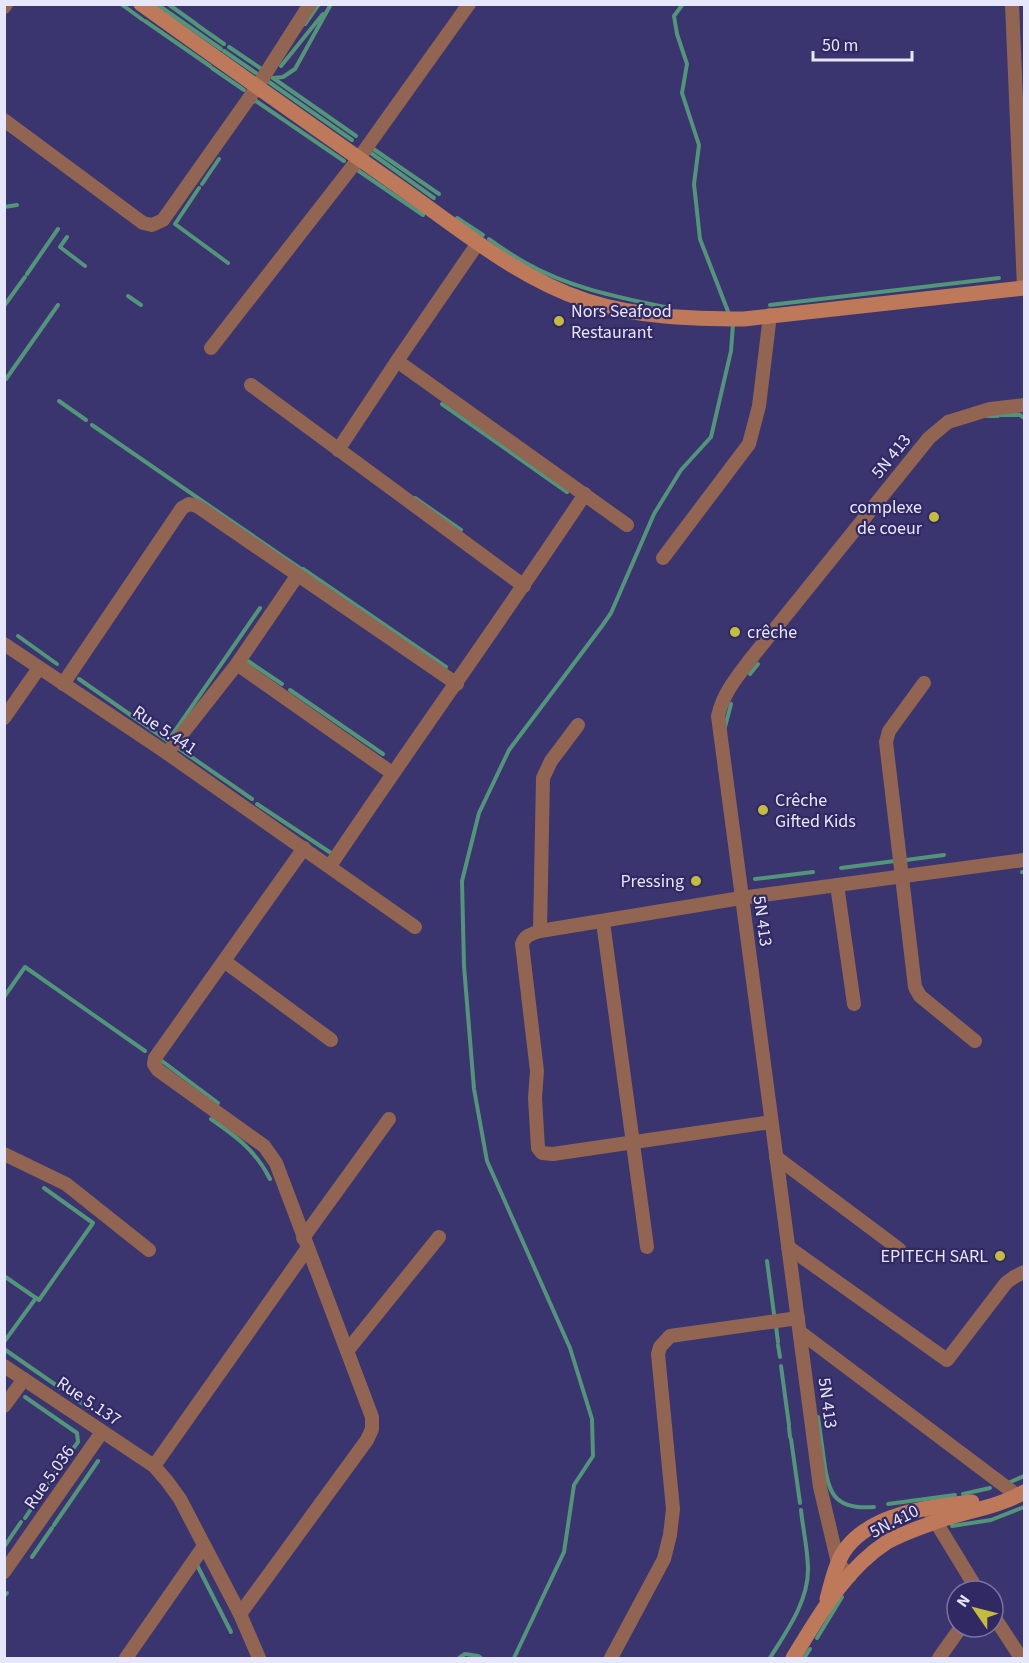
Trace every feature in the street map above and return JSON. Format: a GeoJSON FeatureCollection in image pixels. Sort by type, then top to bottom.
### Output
{"type":"FeatureCollection","features":[{"type":"Feature","properties":{"kind":"main road"},"geometry":{"type":"LineString","coordinates":[[141,4],[478,243],[543,283],[586,300],[620,310],[698,319],[744,319],[1024,288]]}},
{"type":"Feature","properties":{"kind":"main road","name":"5N.410"},"geometry":{"type":"LineString","coordinates":[[793,1659],[825,1605],[876,1550],[932,1515],[1016,1496]]}},
{"type":"Feature","properties":{"kind":"main road"},"geometry":{"type":"LineString","coordinates":[[825,1605],[838,1563],[847,1547],[860,1534],[896,1517],[932,1515]]}},
{"type":"Feature","properties":{"kind":"street"},"geometry":{"type":"LineString","coordinates":[[4,120],[143,223],[152,225],[163,220],[257,87],[310,4]]}},
{"type":"Feature","properties":{"kind":"street"},"geometry":{"type":"LineString","coordinates":[[211,348],[359,158],[469,4]]}},
{"type":"Feature","properties":{"kind":"street"},"geometry":{"type":"LineString","coordinates":[[1012,4],[1024,288]]}},
{"type":"Feature","properties":{"kind":"street"},"geometry":{"type":"LineString","coordinates":[[338,450],[478,243]]}},
{"type":"Feature","properties":{"kind":"street"},"geometry":{"type":"LineString","coordinates":[[663,558],[749,444],[759,406],[770,315]]}},
{"type":"Feature","properties":{"kind":"street"},"geometry":{"type":"LineString","coordinates":[[397,361],[627,525]]}},
{"type":"Feature","properties":{"kind":"street"},"geometry":{"type":"LineString","coordinates":[[251,385],[524,586]]}},
{"type":"Feature","properties":{"kind":"street","name":"5N 413"},"geometry":{"type":"LineString","coordinates":[[850,1576],[838,1563],[820,1487],[719,727],[721,703],[726,692],[749,661],[929,438],[948,422],[990,409],[1024,405]]}},
{"type":"Feature","properties":{"kind":"street"},"geometry":{"type":"LineString","coordinates":[[330,866],[392,773],[457,684],[585,494]]}},
{"type":"Feature","properties":{"kind":"street"},"geometry":{"type":"LineString","coordinates":[[63,684],[182,508],[189,504],[197,506],[457,684]]}},
{"type":"Feature","properties":{"kind":"street"},"geometry":{"type":"LineString","coordinates":[[167,753],[237,664],[297,576]]}},
{"type":"Feature","properties":{"kind":"street","name":"Rue 5.441"},"geometry":{"type":"LineString","coordinates":[[4,644],[167,753],[415,927]]}},
{"type":"Feature","properties":{"kind":"street"},"geometry":{"type":"LineString","coordinates":[[237,664],[392,773]]}},
{"type":"Feature","properties":{"kind":"street"},"geometry":{"type":"LineString","coordinates":[[4,718],[39,668]]}},
{"type":"Feature","properties":{"kind":"street"},"geometry":{"type":"LineString","coordinates":[[924,683],[889,732],[886,742],[917,992],[975,1041]]}},
{"type":"Feature","properties":{"kind":"street"},"geometry":{"type":"LineString","coordinates":[[540,931],[543,778],[546,768],[578,725]]}},
{"type":"Feature","properties":{"kind":"street"},"geometry":{"type":"LineString","coordinates":[[240,1614],[367,1440],[372,1429],[372,1417],[271,1154],[264,1146],[158,1070],[154,1064],[155,1058],[304,848]]}},
{"type":"Feature","properties":{"kind":"street"},"geometry":{"type":"LineString","coordinates":[[771,1122],[553,1154],[542,1153],[538,1148],[535,1098],[537,1071],[522,945],[527,935],[741,898],[1024,860]]}},
{"type":"Feature","properties":{"kind":"street"},"geometry":{"type":"LineString","coordinates":[[837,885],[854,1004]]}},
{"type":"Feature","properties":{"kind":"street"},"geometry":{"type":"LineString","coordinates":[[603,922],[647,1247]]}},
{"type":"Feature","properties":{"kind":"street"},"geometry":{"type":"LineString","coordinates":[[224,960],[331,1040]]}},
{"type":"Feature","properties":{"kind":"street"},"geometry":{"type":"LineString","coordinates":[[154,1466],[389,1119]]}},
{"type":"Feature","properties":{"kind":"street"},"geometry":{"type":"LineString","coordinates":[[4,1154],[66,1184],[149,1250]]}},
{"type":"Feature","properties":{"kind":"street"},"geometry":{"type":"LineString","coordinates":[[776,1156],[899,1250]]}},
{"type":"Feature","properties":{"kind":"street"},"geometry":{"type":"LineString","coordinates":[[346,1351],[439,1237]]}},
{"type":"Feature","properties":{"kind":"street"},"geometry":{"type":"LineString","coordinates":[[788,1247],[947,1360],[1006,1284],[1024,1272]]}},
{"type":"Feature","properties":{"kind":"street"},"geometry":{"type":"LineString","coordinates":[[611,1659],[664,1559],[670,1535],[673,1509],[658,1353],[660,1347],[670,1336],[799,1325],[1016,1496]]}},
{"type":"Feature","properties":{"kind":"street","name":"Rue 5.137"},"geometry":{"type":"LineString","coordinates":[[4,1366],[154,1466],[180,1499],[240,1614],[259,1659]]}},
{"type":"Feature","properties":{"kind":"street"},"geometry":{"type":"LineString","coordinates":[[4,1406],[24,1379]]}},
{"type":"Feature","properties":{"kind":"street","name":"Rue 5.036"},"geometry":{"type":"LineString","coordinates":[[4,1572],[102,1432]]}},
{"type":"Feature","properties":{"kind":"street"},"geometry":{"type":"LineString","coordinates":[[932,1515],[971,1579]]}},
{"type":"Feature","properties":{"kind":"street"},"geometry":{"type":"LineString","coordinates":[[126,1659],[204,1546]]}},
{"type":"Feature","properties":{"kind":"street"},"geometry":{"type":"LineString","coordinates":[[1005,1635],[1020,1659]]}},
{"type":"Feature","properties":{"kind":"street"},"geometry":{"type":"LineString","coordinates":[[939,1659],[953,1639]]}},
{"type":"Feature","properties":{"kind":"waterway"},"geometry":{"type":"LineString","coordinates":[[121,4],[143,20]]}},
{"type":"Feature","properties":{"kind":"waterway"},"geometry":{"type":"LineString","coordinates":[[168,4],[196,24]]}},
{"type":"Feature","properties":{"kind":"waterway"},"geometry":{"type":"LineString","coordinates":[[305,24],[319,4]]}},
{"type":"Feature","properties":{"kind":"waterway"},"geometry":{"type":"LineString","coordinates":[[273,78],[283,77],[295,69],[331,4]]}},
{"type":"Feature","properties":{"kind":"waterway"},"geometry":{"type":"LineString","coordinates":[[683,4],[674,16],[677,34],[687,64],[682,93],[699,145],[694,184],[700,239],[729,314]]}},
{"type":"Feature","properties":{"kind":"waterway"},"geometry":{"type":"LineString","coordinates":[[158,5],[221,49]]}},
{"type":"Feature","properties":{"kind":"waterway"},"geometry":{"type":"LineString","coordinates":[[281,66],[323,14]]}},
{"type":"Feature","properties":{"kind":"waterway"},"geometry":{"type":"LineString","coordinates":[[145,21],[210,66]]}},
{"type":"Feature","properties":{"kind":"waterway"},"geometry":{"type":"LineString","coordinates":[[197,25],[224,44]]}},
{"type":"Feature","properties":{"kind":"waterway"},"geometry":{"type":"LineString","coordinates":[[229,47],[260,68]]}},
{"type":"Feature","properties":{"kind":"waterway"},"geometry":{"type":"LineString","coordinates":[[224,51],[256,73]]}},
{"type":"Feature","properties":{"kind":"waterway"},"geometry":{"type":"LineString","coordinates":[[212,68],[244,90]]}},
{"type":"Feature","properties":{"kind":"waterway"},"geometry":{"type":"LineString","coordinates":[[273,78],[356,136]]}},
{"type":"Feature","properties":{"kind":"waterway"},"geometry":{"type":"LineString","coordinates":[[269,82],[352,140]]}},
{"type":"Feature","properties":{"kind":"waterway"},"geometry":{"type":"LineString","coordinates":[[252,102],[256,101],[344,161]]}},
{"type":"Feature","properties":{"kind":"waterway"},"geometry":{"type":"LineString","coordinates":[[372,148],[439,194]]}},
{"type":"Feature","properties":{"kind":"waterway"},"geometry":{"type":"LineString","coordinates":[[371,153],[434,198]]}},
{"type":"Feature","properties":{"kind":"waterway"},"geometry":{"type":"LineString","coordinates":[[202,184],[219,159]]}},
{"type":"Feature","properties":{"kind":"waterway"},"geometry":{"type":"LineString","coordinates":[[356,169],[423,215]]}},
{"type":"Feature","properties":{"kind":"waterway"},"geometry":{"type":"LineString","coordinates":[[199,188],[175,224],[228,263]]}},
{"type":"Feature","properties":{"kind":"waterway"},"geometry":{"type":"LineString","coordinates":[[4,207],[17,205]]}},
{"type":"Feature","properties":{"kind":"waterway"},"geometry":{"type":"LineString","coordinates":[[457,218],[483,235]]}},
{"type":"Feature","properties":{"kind":"waterway"},"geometry":{"type":"LineString","coordinates":[[27,274],[58,229]]}},
{"type":"Feature","properties":{"kind":"waterway"},"geometry":{"type":"LineString","coordinates":[[67,237],[60,247],[85,266]]}},
{"type":"Feature","properties":{"kind":"waterway"},"geometry":{"type":"LineString","coordinates":[[489,239],[540,271],[575,285],[665,307]]}},
{"type":"Feature","properties":{"kind":"waterway"},"geometry":{"type":"LineString","coordinates":[[4,306],[25,277]]}},
{"type":"Feature","properties":{"kind":"waterway"},"geometry":{"type":"LineString","coordinates":[[770,305],[999,278]]}},
{"type":"Feature","properties":{"kind":"waterway"},"geometry":{"type":"LineString","coordinates":[[128,296],[141,305]]}},
{"type":"Feature","properties":{"kind":"waterway"},"geometry":{"type":"LineString","coordinates":[[6,379],[58,305]]}},
{"type":"Feature","properties":{"kind":"waterway"},"geometry":{"type":"LineString","coordinates":[[514,1658],[564,1552],[574,1485],[593,1456],[592,1419],[570,1348],[487,1161],[474,1089],[464,966],[462,881],[479,813],[509,750],[611,613],[654,514],[681,470],[711,437],[731,351],[733,324]]}},
{"type":"Feature","properties":{"kind":"waterway"},"geometry":{"type":"LineString","coordinates":[[59,401],[86,420]]}},
{"type":"Feature","properties":{"kind":"waterway"},"geometry":{"type":"LineString","coordinates":[[442,404],[567,492]]}},
{"type":"Feature","properties":{"kind":"waterway"},"geometry":{"type":"LineString","coordinates":[[1001,415],[1020,415],[1024,418]]}},
{"type":"Feature","properties":{"kind":"waterway"},"geometry":{"type":"LineString","coordinates":[[987,416],[998,416]]}},
{"type":"Feature","properties":{"kind":"waterway"},"geometry":{"type":"LineString","coordinates":[[92,425],[301,569]]}},
{"type":"Feature","properties":{"kind":"waterway"},"geometry":{"type":"LineString","coordinates":[[415,498],[461,530]]}},
{"type":"Feature","properties":{"kind":"waterway"},"geometry":{"type":"LineString","coordinates":[[303,569],[446,667]]}},
{"type":"Feature","properties":{"kind":"waterway"},"geometry":{"type":"LineString","coordinates":[[79,679],[168,741],[260,608]]}},
{"type":"Feature","properties":{"kind":"waterway"},"geometry":{"type":"LineString","coordinates":[[18,636],[57,664]]}},
{"type":"Feature","properties":{"kind":"waterway"},"geometry":{"type":"LineString","coordinates":[[248,661],[282,684]]}},
{"type":"Feature","properties":{"kind":"waterway"},"geometry":{"type":"LineString","coordinates":[[750,674],[758,664]]}},
{"type":"Feature","properties":{"kind":"waterway"},"geometry":{"type":"LineString","coordinates":[[290,690],[383,754]]}},
{"type":"Feature","properties":{"kind":"waterway"},"geometry":{"type":"LineString","coordinates":[[725,727],[731,704]]}},
{"type":"Feature","properties":{"kind":"waterway"},"geometry":{"type":"LineString","coordinates":[[177,747],[252,799]]}},
{"type":"Feature","properties":{"kind":"waterway"},"geometry":{"type":"LineString","coordinates":[[257,804],[334,855]]}},
{"type":"Feature","properties":{"kind":"waterway"},"geometry":{"type":"LineString","coordinates":[[906,860],[944,855]]}},
{"type":"Feature","properties":{"kind":"waterway"},"geometry":{"type":"LineString","coordinates":[[841,868],[895,861]]}},
{"type":"Feature","properties":{"kind":"waterway"},"geometry":{"type":"LineString","coordinates":[[755,879],[813,872]]}},
{"type":"Feature","properties":{"kind":"waterway"},"geometry":{"type":"LineString","coordinates":[[4,997],[25,967],[145,1051]]}},
{"type":"Feature","properties":{"kind":"waterway"},"geometry":{"type":"LineString","coordinates":[[162,1061],[218,1103]]}},
{"type":"Feature","properties":{"kind":"waterway"},"geometry":{"type":"LineString","coordinates":[[211,1119],[245,1145],[259,1160],[270,1179]]}},
{"type":"Feature","properties":{"kind":"waterway"},"geometry":{"type":"LineString","coordinates":[[4,1342],[36,1298],[39,1300],[93,1223],[44,1188]]}},
{"type":"Feature","properties":{"kind":"waterway"},"geometry":{"type":"LineString","coordinates":[[767,1261],[774,1314]]}},
{"type":"Feature","properties":{"kind":"waterway"},"geometry":{"type":"LineString","coordinates":[[4,1276],[36,1298]]}},
{"type":"Feature","properties":{"kind":"waterway"},"geometry":{"type":"LineString","coordinates":[[776,1326],[778,1342]]}},
{"type":"Feature","properties":{"kind":"waterway"},"geometry":{"type":"LineString","coordinates":[[778,1345],[780,1357]]}},
{"type":"Feature","properties":{"kind":"waterway"},"geometry":{"type":"LineString","coordinates":[[4,1349],[89,1408]]}},
{"type":"Feature","properties":{"kind":"waterway"},"geometry":{"type":"LineString","coordinates":[[781,1366],[789,1425]]}},
{"type":"Feature","properties":{"kind":"waterway"},"geometry":{"type":"LineString","coordinates":[[25,1397],[77,1433],[78,1442],[67,1457]]}},
{"type":"Feature","properties":{"kind":"waterway"},"geometry":{"type":"LineString","coordinates":[[818,1417],[831,1491],[842,1502],[850,1506],[874,1507]]}},
{"type":"Feature","properties":{"kind":"waterway"},"geometry":{"type":"LineString","coordinates":[[789,1427],[790,1437]]}},
{"type":"Feature","properties":{"kind":"waterway"},"geometry":{"type":"LineString","coordinates":[[791,1439],[800,1503]]}},
{"type":"Feature","properties":{"kind":"waterway"},"geometry":{"type":"LineString","coordinates":[[54,1525],[98,1461]]}},
{"type":"Feature","properties":{"kind":"waterway"},"geometry":{"type":"LineString","coordinates":[[25,1518],[63,1462]]}},
{"type":"Feature","properties":{"kind":"waterway"},"geometry":{"type":"LineString","coordinates":[[1006,1484],[1024,1476]]}},
{"type":"Feature","properties":{"kind":"waterway"},"geometry":{"type":"LineString","coordinates":[[963,1494],[990,1488]]}},
{"type":"Feature","properties":{"kind":"waterway"},"geometry":{"type":"LineString","coordinates":[[888,1504],[955,1495]]}},
{"type":"Feature","properties":{"kind":"waterway"},"geometry":{"type":"LineString","coordinates":[[952,1526],[991,1520],[1024,1507]]}},
{"type":"Feature","properties":{"kind":"waterway"},"geometry":{"type":"LineString","coordinates":[[770,1658],[795,1616],[807,1582],[807,1555],[801,1510]]}},
{"type":"Feature","properties":{"kind":"waterway"},"geometry":{"type":"LineString","coordinates":[[4,1547],[21,1522]]}},
{"type":"Feature","properties":{"kind":"waterway"},"geometry":{"type":"LineString","coordinates":[[32,1557],[52,1528]]}},
{"type":"Feature","properties":{"kind":"waterway"},"geometry":{"type":"LineString","coordinates":[[197,1565],[231,1632]]}},
{"type":"Feature","properties":{"kind":"waterway"},"geometry":{"type":"LineString","coordinates":[[4,1596],[7,1593]]}},
{"type":"Feature","properties":{"kind":"waterway"},"geometry":{"type":"LineString","coordinates":[[817,1638],[842,1597]]}},
{"type":"Feature","properties":{"kind":"waterway"},"geometry":{"type":"LineString","coordinates":[[804,1658],[810,1649]]}},
{"type":"Feature","properties":{"kind":"waterway"},"geometry":{"type":"LineString","coordinates":[[459,1658],[465,1654],[481,1658]]}},
{"type":"Feature","properties":{"kind":"place","name":"Nors Seafood Restaurant"},"geometry":{"type":"Point","coordinates":[559,321]}},
{"type":"Feature","properties":{"kind":"place","name":"complexe de coeur"},"geometry":{"type":"Point","coordinates":[934,517]}},
{"type":"Feature","properties":{"kind":"place","name":"crêche"},"geometry":{"type":"Point","coordinates":[735,632]}},
{"type":"Feature","properties":{"kind":"place","name":"Crêche Gifted Kids"},"geometry":{"type":"Point","coordinates":[763,810]}},
{"type":"Feature","properties":{"kind":"place","name":"Pressing"},"geometry":{"type":"Point","coordinates":[696,881]}},
{"type":"Feature","properties":{"kind":"place","name":"EPITECH SARL"},"geometry":{"type":"Point","coordinates":[1000,1256]}}]}
